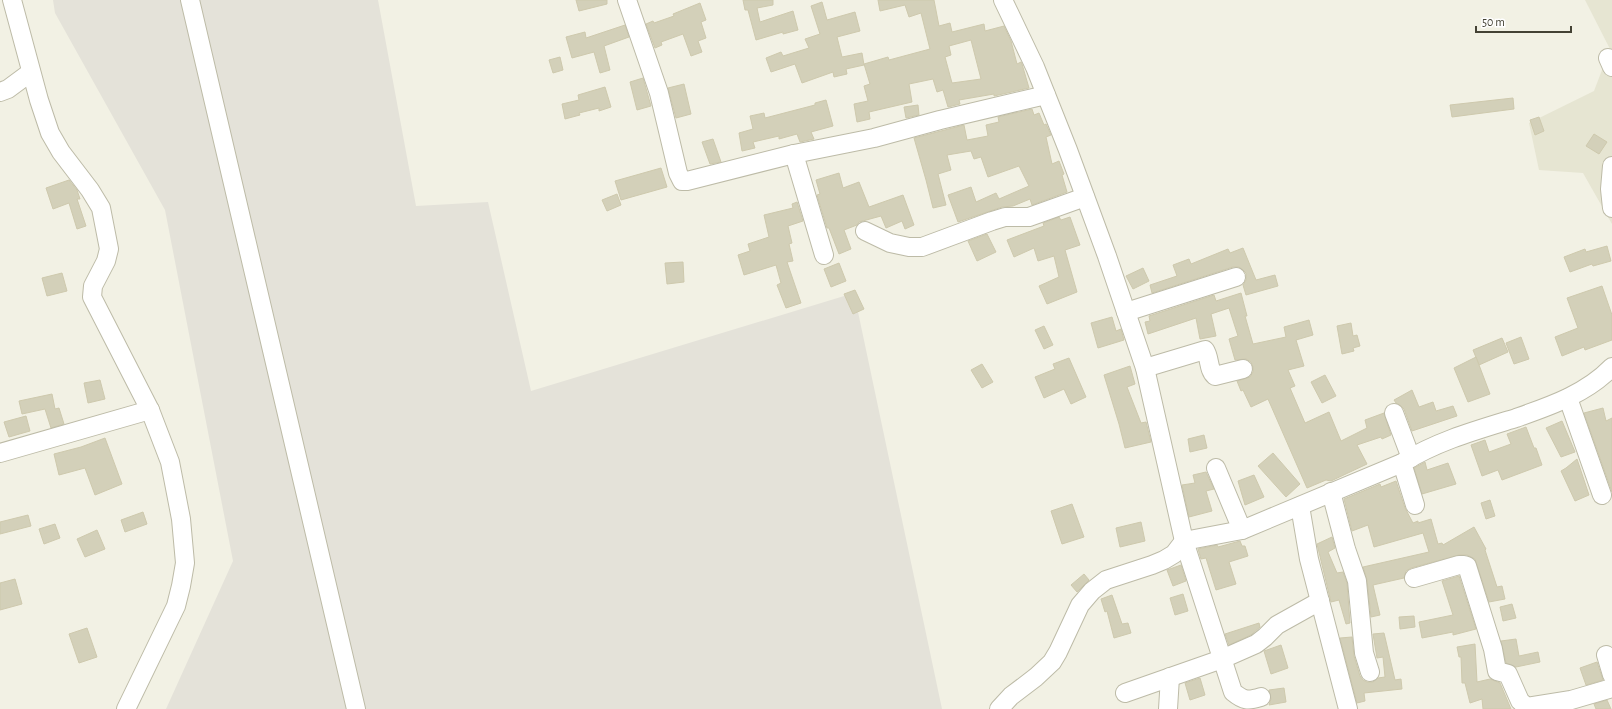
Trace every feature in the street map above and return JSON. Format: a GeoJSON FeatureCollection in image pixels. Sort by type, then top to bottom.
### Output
{"type":"FeatureCollection","features":[{"type":"Feature","properties":{"kind":"street"},"geometry":{"type":"LineString","coordinates":[[12,0],[39,100],[55,143],[90,190],[101,208],[109,249],[106,261],[93,286],[92,297],[150,410],[170,462],[181,519],[186,563],[176,606],[126,709]]}},
{"type":"Feature","properties":{"kind":"street"},"geometry":{"type":"LineString","coordinates":[[190,0],[356,709]]}},
{"type":"Feature","properties":{"kind":"street"},"geometry":{"type":"LineString","coordinates":[[627,0],[659,93],[678,173],[682,181],[794,154],[874,138],[940,120],[1046,95]]}},
{"type":"Feature","properties":{"kind":"street"},"geometry":{"type":"LineString","coordinates":[[1003,0],[1035,67],[1085,196],[1145,368],[1184,541],[1233,692],[1239,697],[1253,702]]}},
{"type":"Feature","properties":{"kind":"street"},"geometry":{"type":"LineString","coordinates":[[0,92],[8,89],[31,72]]}},
{"type":"Feature","properties":{"kind":"street"},"geometry":{"type":"LineString","coordinates":[[794,154],[824,255]]}},
{"type":"Feature","properties":{"kind":"street"},"geometry":{"type":"LineString","coordinates":[[1612,166],[1610,189],[1612,208]]}},
{"type":"Feature","properties":{"kind":"street"},"geometry":{"type":"LineString","coordinates":[[865,231],[890,243],[909,247],[922,247],[992,221],[1005,217],[1029,217],[1085,196]]}},
{"type":"Feature","properties":{"kind":"street"},"geometry":{"type":"LineString","coordinates":[[1126,312],[1236,277]]}},
{"type":"Feature","properties":{"kind":"street"},"geometry":{"type":"LineString","coordinates":[[1145,368],[1204,350],[1207,353],[1212,373],[1215,376],[1243,368]]}},
{"type":"Feature","properties":{"kind":"street"},"geometry":{"type":"LineString","coordinates":[[999,709],[1011,696],[1036,677],[1052,662],[1080,605],[1092,591],[1106,580],[1164,560],[1174,554],[1184,541],[1242,530],[1459,436],[1551,406],[1568,398],[1612,368]]}},
{"type":"Feature","properties":{"kind":"street"},"geometry":{"type":"LineString","coordinates":[[1568,398],[1602,495]]}},
{"type":"Feature","properties":{"kind":"street"},"geometry":{"type":"LineString","coordinates":[[0,453],[150,410]]}},
{"type":"Feature","properties":{"kind":"street"},"geometry":{"type":"LineString","coordinates":[[1394,413],[1406,460],[1415,505]]}},
{"type":"Feature","properties":{"kind":"street"},"geometry":{"type":"LineString","coordinates":[[1216,468],[1242,530]]}},
{"type":"Feature","properties":{"kind":"street"},"geometry":{"type":"LineString","coordinates":[[1331,492],[1346,549],[1357,581],[1364,653],[1370,672]]}},
{"type":"Feature","properties":{"kind":"street"},"geometry":{"type":"LineString","coordinates":[[1300,506],[1309,559],[1348,709]]}},
{"type":"Feature","properties":{"kind":"street"},"geometry":{"type":"LineString","coordinates":[[1414,578],[1459,565],[1467,566],[1493,649],[1497,671],[1508,674],[1520,700],[1527,707],[1571,700],[1612,688]]}},
{"type":"Feature","properties":{"kind":"street"},"geometry":{"type":"LineString","coordinates":[[1125,693],[1222,659],[1256,644],[1277,625],[1320,602]]}},
{"type":"Feature","properties":{"kind":"street"},"geometry":{"type":"LineString","coordinates":[[1606,655],[1612,675]]}},
{"type":"Feature","properties":{"kind":"street"},"geometry":{"type":"LineString","coordinates":[[1168,709],[1170,678]]}},
{"type":"Feature","properties":{"kind":"shaded area"},"geometry":{"type":"Polygon","coordinates":[[[53,0],[378,0],[416,206],[488,202],[531,391],[854,293],[942,709],[166,709],[233,561],[165,210],[55,13],[53,0]]]}},
{"type":"Feature","properties":{"kind":"shaded area"},"geometry":{"type":"Polygon","coordinates":[[[1585,0],[1612,0],[1612,224],[1583,173],[1539,170],[1529,123],[1594,91],[1610,49],[1585,0]]]}},
{"type":"Feature","properties":{"kind":"building"},"geometry":{"type":"Polygon","coordinates":[[[576,0],[607,0],[607,4],[579,11],[576,0]]]}},
{"type":"Feature","properties":{"kind":"building"},"geometry":{"type":"Polygon","coordinates":[[[743,0],[773,0],[773,5],[757,8],[760,22],[793,11],[798,30],[783,34],[783,32],[756,40],[748,10],[745,10],[743,0]]]}},
{"type":"Feature","properties":{"kind":"building"},"geometry":{"type":"Polygon","coordinates":[[[878,0],[934,0],[939,26],[950,23],[952,32],[984,24],[985,31],[1004,26],[1011,41],[1017,64],[1021,62],[1022,64],[1029,88],[994,96],[994,94],[959,100],[960,104],[948,107],[943,90],[937,92],[933,79],[909,84],[912,102],[869,112],[870,119],[857,122],[854,104],[868,101],[864,86],[870,84],[864,64],[888,57],[889,60],[930,49],[921,13],[909,17],[905,5],[880,11],[878,0]],[[971,40],[949,46],[951,55],[945,57],[952,83],[981,79],[971,40]]]}},
{"type":"Feature","properties":{"kind":"building"},"geometry":{"type":"Polygon","coordinates":[[[822,2],[827,20],[855,12],[860,31],[837,37],[842,57],[862,53],[864,65],[846,69],[847,74],[834,77],[833,72],[802,83],[795,64],[771,72],[766,58],[781,52],[783,56],[809,48],[805,39],[820,34],[811,6],[822,2]]]}},
{"type":"Feature","properties":{"kind":"building"},"geometry":{"type":"Polygon","coordinates":[[[700,3],[706,20],[701,22],[706,38],[698,41],[702,52],[691,56],[683,34],[661,42],[662,45],[655,48],[646,24],[653,21],[654,23],[674,16],[673,14],[700,3]]]}},
{"type":"Feature","properties":{"kind":"building"},"geometry":{"type":"Polygon","coordinates":[[[625,25],[629,37],[604,46],[610,70],[600,73],[594,52],[572,58],[566,37],[585,32],[586,38],[625,25]]]}},
{"type":"Feature","properties":{"kind":"building"},"geometry":{"type":"Polygon","coordinates":[[[560,57],[563,70],[553,73],[549,60],[560,57]]]}},
{"type":"Feature","properties":{"kind":"building"},"geometry":{"type":"Polygon","coordinates":[[[643,78],[651,106],[637,110],[630,82],[643,78]]]}},
{"type":"Feature","properties":{"kind":"building"},"geometry":{"type":"Polygon","coordinates":[[[684,84],[691,114],[676,118],[668,88],[684,84]]]}},
{"type":"Feature","properties":{"kind":"building"},"geometry":{"type":"Polygon","coordinates":[[[605,87],[611,107],[599,111],[599,108],[579,113],[580,115],[565,119],[562,104],[579,100],[578,95],[605,87]]]}},
{"type":"Feature","properties":{"kind":"building"},"geometry":{"type":"Polygon","coordinates":[[[1513,98],[1514,109],[1452,117],[1450,105],[1513,98]]]}},
{"type":"Feature","properties":{"kind":"building"},"geometry":{"type":"Polygon","coordinates":[[[826,100],[833,126],[811,132],[814,139],[800,142],[797,134],[779,139],[779,136],[753,142],[755,148],[742,151],[739,133],[753,129],[750,116],[764,113],[765,118],[815,105],[815,103],[826,100]]]}},
{"type":"Feature","properties":{"kind":"building"},"geometry":{"type":"Polygon","coordinates":[[[918,105],[919,115],[906,118],[904,107],[918,105]]]}},
{"type":"Feature","properties":{"kind":"building"},"geometry":{"type":"Polygon","coordinates":[[[1032,109],[1034,115],[1039,113],[1044,125],[1046,124],[1051,135],[1046,137],[1052,164],[1059,161],[1064,174],[1062,175],[1067,192],[1032,205],[1030,199],[1013,206],[1002,207],[958,222],[948,195],[971,187],[976,202],[996,193],[999,199],[1029,186],[1019,166],[988,177],[981,157],[974,159],[971,151],[947,155],[951,170],[938,174],[946,205],[933,208],[914,138],[964,125],[967,140],[988,136],[986,125],[999,122],[998,117],[1032,109]]]}},
{"type":"Feature","properties":{"kind":"building"},"geometry":{"type":"Polygon","coordinates":[[[1539,117],[1544,131],[1535,135],[1530,120],[1539,117]]]}},
{"type":"Feature","properties":{"kind":"building"},"geometry":{"type":"Polygon","coordinates":[[[1594,134],[1607,142],[1599,154],[1586,146],[1594,134]]]}},
{"type":"Feature","properties":{"kind":"building"},"geometry":{"type":"Polygon","coordinates":[[[713,139],[721,162],[710,164],[702,142],[713,139]]]}},
{"type":"Feature","properties":{"kind":"building"},"geometry":{"type":"Polygon","coordinates":[[[661,168],[667,187],[621,200],[615,181],[661,168]]]}},
{"type":"Feature","properties":{"kind":"building"},"geometry":{"type":"Polygon","coordinates":[[[839,173],[843,188],[859,182],[869,207],[903,195],[914,225],[905,229],[902,221],[886,228],[881,216],[859,222],[857,225],[844,230],[851,249],[839,254],[829,228],[827,228],[817,195],[820,194],[816,180],[839,173]]]}},
{"type":"Feature","properties":{"kind":"building"},"geometry":{"type":"Polygon","coordinates":[[[69,180],[77,190],[80,199],[77,199],[86,226],[77,229],[69,203],[53,209],[46,188],[69,180]]]}},
{"type":"Feature","properties":{"kind":"building"},"geometry":{"type":"Polygon","coordinates":[[[617,194],[621,205],[607,211],[602,200],[617,194]]]}},
{"type":"Feature","properties":{"kind":"building"},"geometry":{"type":"Polygon","coordinates":[[[797,202],[803,221],[788,226],[792,243],[789,244],[793,261],[787,262],[801,303],[786,308],[777,285],[781,283],[776,265],[744,275],[738,255],[750,251],[748,244],[769,237],[764,215],[793,208],[792,204],[797,202]]]}},
{"type":"Feature","properties":{"kind":"building"},"geometry":{"type":"Polygon","coordinates":[[[1059,217],[1061,220],[1070,217],[1080,245],[1065,250],[1077,292],[1047,304],[1039,286],[1059,277],[1054,256],[1038,261],[1034,248],[1014,257],[1007,240],[1044,226],[1043,223],[1059,217]]]}},
{"type":"Feature","properties":{"kind":"building"},"geometry":{"type":"Polygon","coordinates":[[[987,234],[996,252],[977,261],[968,241],[987,234]]]}},
{"type":"Feature","properties":{"kind":"building"},"geometry":{"type":"Polygon","coordinates":[[[1607,246],[1611,261],[1593,266],[1592,264],[1570,272],[1564,257],[1585,249],[1586,252],[1607,246]]]}},
{"type":"Feature","properties":{"kind":"building"},"geometry":{"type":"Polygon","coordinates":[[[1243,248],[1256,280],[1275,275],[1278,286],[1246,295],[1243,285],[1246,280],[1246,273],[1239,267],[1233,267],[1152,293],[1150,285],[1177,276],[1173,265],[1189,259],[1191,264],[1228,249],[1230,253],[1243,248]]]}},
{"type":"Feature","properties":{"kind":"building"},"geometry":{"type":"Polygon","coordinates":[[[683,262],[684,282],[667,284],[665,263],[683,262]]]}},
{"type":"Feature","properties":{"kind":"building"},"geometry":{"type":"Polygon","coordinates":[[[839,263],[846,281],[831,287],[824,269],[839,263]]]}},
{"type":"Feature","properties":{"kind":"building"},"geometry":{"type":"Polygon","coordinates":[[[1143,268],[1149,281],[1133,289],[1126,276],[1143,268]]]}},
{"type":"Feature","properties":{"kind":"building"},"geometry":{"type":"Polygon","coordinates":[[[62,273],[67,291],[47,296],[42,278],[62,273]]]}},
{"type":"Feature","properties":{"kind":"building"},"geometry":{"type":"Polygon","coordinates":[[[1602,286],[1612,315],[1612,340],[1585,350],[1584,347],[1562,356],[1555,337],[1578,328],[1567,298],[1602,286]]]}},
{"type":"Feature","properties":{"kind":"building"},"geometry":{"type":"Polygon","coordinates":[[[855,290],[864,309],[853,314],[844,294],[855,290]]]}},
{"type":"Feature","properties":{"kind":"building"},"geometry":{"type":"Polygon","coordinates":[[[1241,293],[1247,316],[1245,316],[1253,344],[1286,337],[1284,327],[1309,320],[1313,335],[1296,340],[1304,366],[1288,370],[1295,386],[1290,388],[1305,423],[1329,412],[1341,441],[1367,428],[1365,420],[1384,413],[1391,435],[1382,439],[1381,437],[1357,445],[1367,464],[1331,481],[1326,480],[1307,488],[1268,399],[1251,407],[1243,390],[1241,391],[1237,381],[1250,377],[1253,372],[1253,367],[1251,362],[1246,359],[1235,360],[1229,339],[1238,336],[1229,308],[1211,314],[1216,336],[1200,339],[1196,318],[1148,334],[1145,322],[1150,321],[1149,316],[1214,295],[1216,301],[1241,293]]]}},
{"type":"Feature","properties":{"kind":"building"},"geometry":{"type":"Polygon","coordinates":[[[1112,317],[1116,331],[1121,329],[1124,340],[1098,348],[1091,323],[1112,317]]]}},
{"type":"Feature","properties":{"kind":"building"},"geometry":{"type":"Polygon","coordinates":[[[1351,323],[1353,336],[1357,335],[1360,346],[1353,348],[1354,351],[1342,354],[1337,326],[1351,323]]]}},
{"type":"Feature","properties":{"kind":"building"},"geometry":{"type":"Polygon","coordinates":[[[1044,326],[1053,345],[1044,349],[1035,330],[1044,326]]]}},
{"type":"Feature","properties":{"kind":"building"},"geometry":{"type":"Polygon","coordinates":[[[1521,337],[1529,359],[1514,364],[1506,343],[1521,337]]]}},
{"type":"Feature","properties":{"kind":"building"},"geometry":{"type":"Polygon","coordinates":[[[1502,338],[1508,352],[1479,365],[1473,350],[1502,338]]]}},
{"type":"Feature","properties":{"kind":"building"},"geometry":{"type":"Polygon","coordinates":[[[1476,357],[1490,394],[1468,402],[1454,368],[1476,357]]]}},
{"type":"Feature","properties":{"kind":"building"},"geometry":{"type":"Polygon","coordinates":[[[1069,358],[1086,397],[1071,404],[1064,389],[1044,398],[1035,377],[1055,369],[1053,364],[1069,358]]]}},
{"type":"Feature","properties":{"kind":"building"},"geometry":{"type":"Polygon","coordinates":[[[982,364],[993,382],[982,388],[971,370],[982,364]]]}},
{"type":"Feature","properties":{"kind":"building"},"geometry":{"type":"Polygon","coordinates":[[[1130,366],[1135,384],[1127,387],[1141,423],[1146,422],[1151,442],[1125,448],[1104,375],[1130,366]]]}},
{"type":"Feature","properties":{"kind":"building"},"geometry":{"type":"Polygon","coordinates":[[[1325,375],[1336,396],[1322,403],[1311,382],[1325,375]]]}},
{"type":"Feature","properties":{"kind":"building"},"geometry":{"type":"Polygon","coordinates":[[[100,380],[105,399],[88,403],[84,383],[100,380]]]}},
{"type":"Feature","properties":{"kind":"building"},"geometry":{"type":"Polygon","coordinates":[[[1412,390],[1419,407],[1433,402],[1436,411],[1453,406],[1457,416],[1412,431],[1404,409],[1394,400],[1412,390]]]}},
{"type":"Feature","properties":{"kind":"building"},"geometry":{"type":"Polygon","coordinates":[[[52,394],[55,409],[59,408],[64,424],[51,428],[45,409],[22,414],[19,401],[52,394]]]}},
{"type":"Feature","properties":{"kind":"building"},"geometry":{"type":"Polygon","coordinates":[[[1603,408],[1606,421],[1612,418],[1612,492],[1584,413],[1603,408]]]}},
{"type":"Feature","properties":{"kind":"building"},"geometry":{"type":"Polygon","coordinates":[[[26,416],[30,431],[9,437],[4,422],[26,416]]]}},
{"type":"Feature","properties":{"kind":"building"},"geometry":{"type":"Polygon","coordinates":[[[1562,421],[1575,452],[1561,457],[1546,428],[1562,421]]]}},
{"type":"Feature","properties":{"kind":"building"},"geometry":{"type":"Polygon","coordinates":[[[1526,427],[1542,465],[1502,480],[1498,470],[1482,476],[1471,445],[1485,440],[1489,452],[1511,444],[1507,434],[1526,427]]]}},
{"type":"Feature","properties":{"kind":"building"},"geometry":{"type":"Polygon","coordinates":[[[1204,435],[1207,448],[1190,452],[1188,439],[1204,435]]]}},
{"type":"Feature","properties":{"kind":"building"},"geometry":{"type":"Polygon","coordinates":[[[105,438],[122,484],[95,495],[85,468],[59,475],[54,454],[81,447],[105,438]]]}},
{"type":"Feature","properties":{"kind":"building"},"geometry":{"type":"Polygon","coordinates":[[[1273,453],[1300,484],[1286,497],[1258,466],[1273,453]]]}},
{"type":"Feature","properties":{"kind":"building"},"geometry":{"type":"Polygon","coordinates":[[[1577,459],[1589,495],[1575,501],[1561,471],[1577,459]]]}},
{"type":"Feature","properties":{"kind":"building"},"geometry":{"type":"Polygon","coordinates":[[[1425,462],[1427,470],[1448,463],[1456,484],[1422,494],[1414,468],[1425,462]]]}},
{"type":"Feature","properties":{"kind":"building"},"geometry":{"type":"Polygon","coordinates":[[[1206,472],[1214,489],[1206,491],[1212,511],[1189,517],[1182,485],[1195,483],[1193,475],[1206,472]]]}},
{"type":"Feature","properties":{"kind":"building"},"geometry":{"type":"Polygon","coordinates":[[[1254,475],[1264,497],[1245,505],[1238,481],[1254,475]]]}},
{"type":"Feature","properties":{"kind":"building"},"geometry":{"type":"Polygon","coordinates":[[[1396,481],[1405,508],[1413,523],[1431,519],[1438,544],[1442,543],[1443,545],[1474,527],[1486,549],[1485,550],[1497,587],[1502,586],[1505,599],[1489,602],[1475,559],[1467,555],[1459,555],[1411,568],[1406,571],[1404,578],[1373,585],[1380,615],[1371,617],[1367,580],[1363,567],[1429,552],[1423,533],[1374,547],[1368,525],[1352,531],[1344,499],[1380,484],[1381,487],[1396,481]]]}},
{"type":"Feature","properties":{"kind":"building"},"geometry":{"type":"Polygon","coordinates":[[[1490,500],[1495,516],[1486,519],[1481,503],[1490,500]]]}},
{"type":"Feature","properties":{"kind":"building"},"geometry":{"type":"Polygon","coordinates":[[[1072,504],[1084,537],[1062,544],[1051,511],[1072,504]]]}},
{"type":"Feature","properties":{"kind":"building"},"geometry":{"type":"Polygon","coordinates":[[[143,512],[147,524],[125,532],[121,520],[143,512]]]}},
{"type":"Feature","properties":{"kind":"building"},"geometry":{"type":"Polygon","coordinates":[[[28,515],[31,526],[0,534],[0,522],[28,515]]]}},
{"type":"Feature","properties":{"kind":"building"},"geometry":{"type":"Polygon","coordinates":[[[1141,522],[1145,541],[1120,547],[1116,528],[1141,522]]]}},
{"type":"Feature","properties":{"kind":"building"},"geometry":{"type":"Polygon","coordinates":[[[55,524],[60,538],[44,544],[39,529],[55,524]]]}},
{"type":"Feature","properties":{"kind":"building"},"geometry":{"type":"Polygon","coordinates":[[[97,530],[105,549],[85,557],[77,539],[97,530]]]}},
{"type":"Feature","properties":{"kind":"building"},"geometry":{"type":"Polygon","coordinates":[[[1332,537],[1335,548],[1328,552],[1337,573],[1343,572],[1347,583],[1350,623],[1346,624],[1339,600],[1331,602],[1317,544],[1332,537]]]}},
{"type":"Feature","properties":{"kind":"building"},"geometry":{"type":"Polygon","coordinates":[[[1240,541],[1242,546],[1245,546],[1248,556],[1229,562],[1236,584],[1216,590],[1206,558],[1201,559],[1198,549],[1217,545],[1218,547],[1240,541]]]}},
{"type":"Feature","properties":{"kind":"building"},"geometry":{"type":"Polygon","coordinates":[[[1181,565],[1186,581],[1173,586],[1167,570],[1181,565]]]}},
{"type":"Feature","properties":{"kind":"building"},"geometry":{"type":"Polygon","coordinates":[[[1084,574],[1089,580],[1077,592],[1071,585],[1084,574]]]}},
{"type":"Feature","properties":{"kind":"building"},"geometry":{"type":"Polygon","coordinates":[[[1459,576],[1476,629],[1453,635],[1453,632],[1422,638],[1419,622],[1453,615],[1442,581],[1459,576]]]}},
{"type":"Feature","properties":{"kind":"building"},"geometry":{"type":"Polygon","coordinates":[[[15,579],[22,604],[0,610],[0,583],[15,579]]]}},
{"type":"Feature","properties":{"kind":"building"},"geometry":{"type":"Polygon","coordinates":[[[1183,594],[1188,611],[1175,615],[1170,598],[1183,594]]]}},
{"type":"Feature","properties":{"kind":"building"},"geometry":{"type":"Polygon","coordinates":[[[1112,595],[1122,624],[1128,623],[1131,633],[1114,638],[1107,611],[1105,612],[1101,599],[1112,595]]]}},
{"type":"Feature","properties":{"kind":"building"},"geometry":{"type":"Polygon","coordinates":[[[1512,604],[1516,618],[1503,621],[1500,607],[1512,604]]]}},
{"type":"Feature","properties":{"kind":"building"},"geometry":{"type":"Polygon","coordinates":[[[1414,616],[1415,627],[1400,629],[1399,617],[1414,616]]]}},
{"type":"Feature","properties":{"kind":"building"},"geometry":{"type":"Polygon","coordinates":[[[1259,623],[1260,627],[1251,635],[1229,645],[1225,634],[1259,623]]]}},
{"type":"Feature","properties":{"kind":"building"},"geometry":{"type":"Polygon","coordinates":[[[87,628],[97,657],[79,663],[69,634],[87,628]]]}},
{"type":"Feature","properties":{"kind":"building"},"geometry":{"type":"Polygon","coordinates":[[[1384,633],[1395,680],[1401,679],[1402,689],[1364,693],[1365,701],[1357,703],[1340,638],[1352,637],[1354,656],[1360,676],[1367,682],[1373,682],[1378,678],[1385,677],[1383,657],[1377,658],[1373,634],[1384,633]]]}},
{"type":"Feature","properties":{"kind":"building"},"geometry":{"type":"Polygon","coordinates":[[[1516,639],[1519,656],[1538,652],[1540,662],[1516,667],[1506,663],[1501,641],[1516,639]]]}},
{"type":"Feature","properties":{"kind":"building"},"geometry":{"type":"Polygon","coordinates":[[[1475,644],[1477,682],[1490,679],[1500,683],[1511,709],[1483,709],[1482,699],[1470,703],[1465,683],[1462,683],[1461,657],[1459,657],[1457,647],[1475,644]]]}},
{"type":"Feature","properties":{"kind":"building"},"geometry":{"type":"Polygon","coordinates":[[[1281,645],[1288,668],[1271,674],[1264,651],[1281,645]]]}},
{"type":"Feature","properties":{"kind":"building"},"geometry":{"type":"Polygon","coordinates":[[[1597,662],[1603,680],[1586,685],[1580,668],[1597,662]]]}},
{"type":"Feature","properties":{"kind":"building"},"geometry":{"type":"Polygon","coordinates":[[[1200,678],[1205,695],[1190,700],[1185,683],[1200,678]]]}},
{"type":"Feature","properties":{"kind":"building"},"geometry":{"type":"Polygon","coordinates":[[[1284,688],[1286,702],[1269,705],[1271,699],[1269,690],[1284,688]]]}},
{"type":"Feature","properties":{"kind":"building"},"geometry":{"type":"Polygon","coordinates":[[[1607,700],[1611,709],[1596,709],[1594,704],[1607,700]]]}}]}
